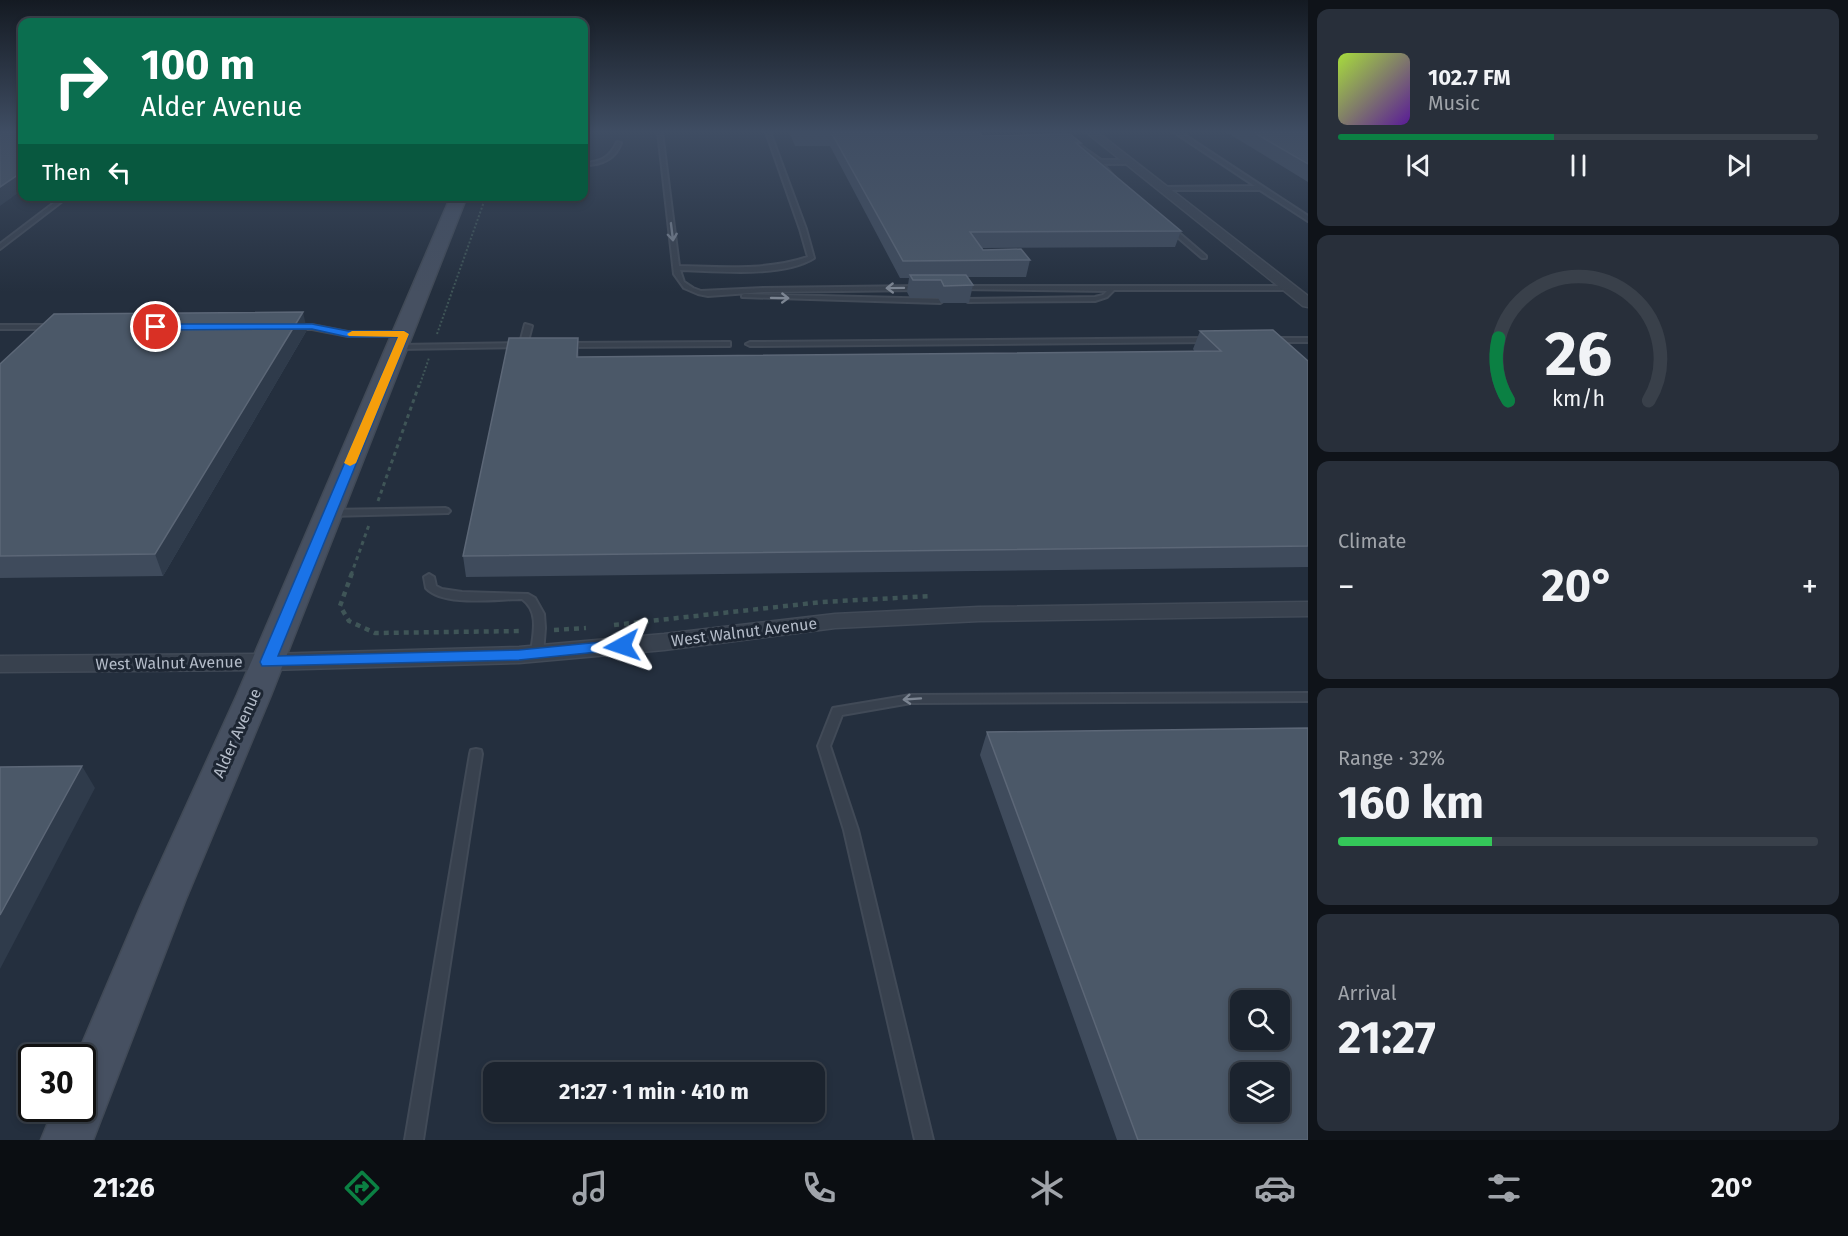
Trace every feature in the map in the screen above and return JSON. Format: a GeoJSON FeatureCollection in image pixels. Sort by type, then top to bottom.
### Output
{"type":"FeatureCollection","features":[{"type":"Feature","properties":{"kind":"main road","name":"Alder Avenue"},"geometry":{"type":"LineString","coordinates":[[96,1068],[164,901],[268,662],[457,201]]}},
{"type":"Feature","properties":{"kind":"main road"},"geometry":{"type":"LineString","coordinates":[[67,1140],[74,1122]]}},
{"type":"Feature","properties":{"kind":"street"},"geometry":{"type":"LineString","coordinates":[[1157,185],[1305,298]]}},
{"type":"Feature","properties":{"kind":"street","name":"West Walnut Avenue"},"geometry":{"type":"LineString","coordinates":[[0,664],[268,662],[537,653],[664,642],[834,621],[979,614],[1308,609]]}},
{"type":"Feature","properties":{"kind":"lane"},"geometry":{"type":"LineString","coordinates":[[666,185],[677,279],[680,284],[700,293],[764,298],[940,301]]}},
{"type":"Feature","properties":{"kind":"lane"},"geometry":{"type":"LineString","coordinates":[[676,268],[759,268],[798,264],[810,258],[803,229],[787,185]]}},
{"type":"Feature","properties":{"kind":"lane"},"geometry":{"type":"LineString","coordinates":[[1257,185],[1308,219]]}},
{"type":"Feature","properties":{"kind":"lane"},"geometry":{"type":"LineString","coordinates":[[1162,189],[1261,188]]}},
{"type":"Feature","properties":{"kind":"lane"},"geometry":{"type":"LineString","coordinates":[[0,247],[60,201]]}},
{"type":"Feature","properties":{"kind":"lane"},"geometry":{"type":"LineString","coordinates":[[1161,221],[1204,257]]}},
{"type":"Feature","properties":{"kind":"lane"},"geometry":{"type":"LineString","coordinates":[[700,293],[930,288]]}},
{"type":"Feature","properties":{"kind":"lane"},"geometry":{"type":"LineString","coordinates":[[954,288],[1289,288]]}},
{"type":"Feature","properties":{"kind":"lane"},"geometry":{"type":"LineString","coordinates":[[968,300],[1095,299],[1108,295],[1112,291],[1110,288]]}},
{"type":"Feature","properties":{"kind":"lane"},"geometry":{"type":"LineString","coordinates":[[523,345],[528,326]]}},
{"type":"Feature","properties":{"kind":"lane"},"geometry":{"type":"LineString","coordinates":[[0,327],[58,327]]}},
{"type":"Feature","properties":{"kind":"lane"},"geometry":{"type":"LineString","coordinates":[[289,327],[312,327],[401,340],[535,345]]}},
{"type":"Feature","properties":{"kind":"lane"},"geometry":{"type":"LineString","coordinates":[[750,344],[1223,340]]}},
{"type":"Feature","properties":{"kind":"lane"},"geometry":{"type":"LineString","coordinates":[[1255,340],[1308,340]]}},
{"type":"Feature","properties":{"kind":"lane"},"geometry":{"type":"LineString","coordinates":[[558,345],[728,344]]}},
{"type":"Feature","properties":{"kind":"lane"},"geometry":{"type":"LineString","coordinates":[[329,513],[445,511]]}},
{"type":"Feature","properties":{"kind":"lane"},"geometry":{"type":"LineString","coordinates":[[429,577],[431,588],[437,593],[524,596],[534,601],[540,613],[537,653]]}},
{"type":"Feature","properties":{"kind":"lane"},"geometry":{"type":"LineString","coordinates":[[924,1140],[851,830],[824,746],[837,711],[911,699],[1308,697]]}},
{"type":"Feature","properties":{"kind":"lane"},"geometry":{"type":"LineString","coordinates":[[414,1140],[476,754]]}},
{"type":"Feature","properties":{"kind":"path"},"geometry":{"type":"LineString","coordinates":[[437,335],[484,201]]}},
{"type":"Feature","properties":{"kind":"path"},"geometry":{"type":"LineString","coordinates":[[349,621],[340,606],[429,357]]}},
{"type":"Feature","properties":{"kind":"building"},"geometry":{"type":"Polygon","coordinates":[[[861,185],[1126,185],[1181,231],[970,232],[983,250],[1021,249],[1030,260],[903,261],[861,185]]]}},
{"type":"Feature","properties":{"kind":"building"},"geometry":{"type":"Polygon","coordinates":[[[910,275],[966,275],[973,285],[944,286],[941,280],[913,280],[910,275]]]}},
{"type":"Feature","properties":{"kind":"building"},"geometry":{"type":"Polygon","coordinates":[[[303,312],[155,554],[0,556],[0,364],[54,314],[303,312]]]}},
{"type":"Feature","properties":{"kind":"building"},"geometry":{"type":"Polygon","coordinates":[[[1273,330],[1308,361],[1308,546],[463,556],[509,338],[578,338],[577,357],[1221,351],[1200,331],[1273,330]]]}},
{"type":"Feature","properties":{"kind":"building"},"geometry":{"type":"Polygon","coordinates":[[[1308,728],[1308,1140],[1138,1140],[987,732],[1308,728]]]}},
{"type":"Feature","properties":{"kind":"building"},"geometry":{"type":"Polygon","coordinates":[[[82,766],[0,915],[0,767],[82,766]]]}},
{"type":"Feature","properties":{"kind":"slow traffic"},"geometry":{"type":"LineString","coordinates":[[350,463],[404,334],[352,334]]}},
{"type":"Feature","properties":{"kind":"route"},"geometry":{"type":"LineString","coordinates":[[156,327],[312,327],[348,334],[404,334],[268,662],[519,655],[622,646]]}}]}
